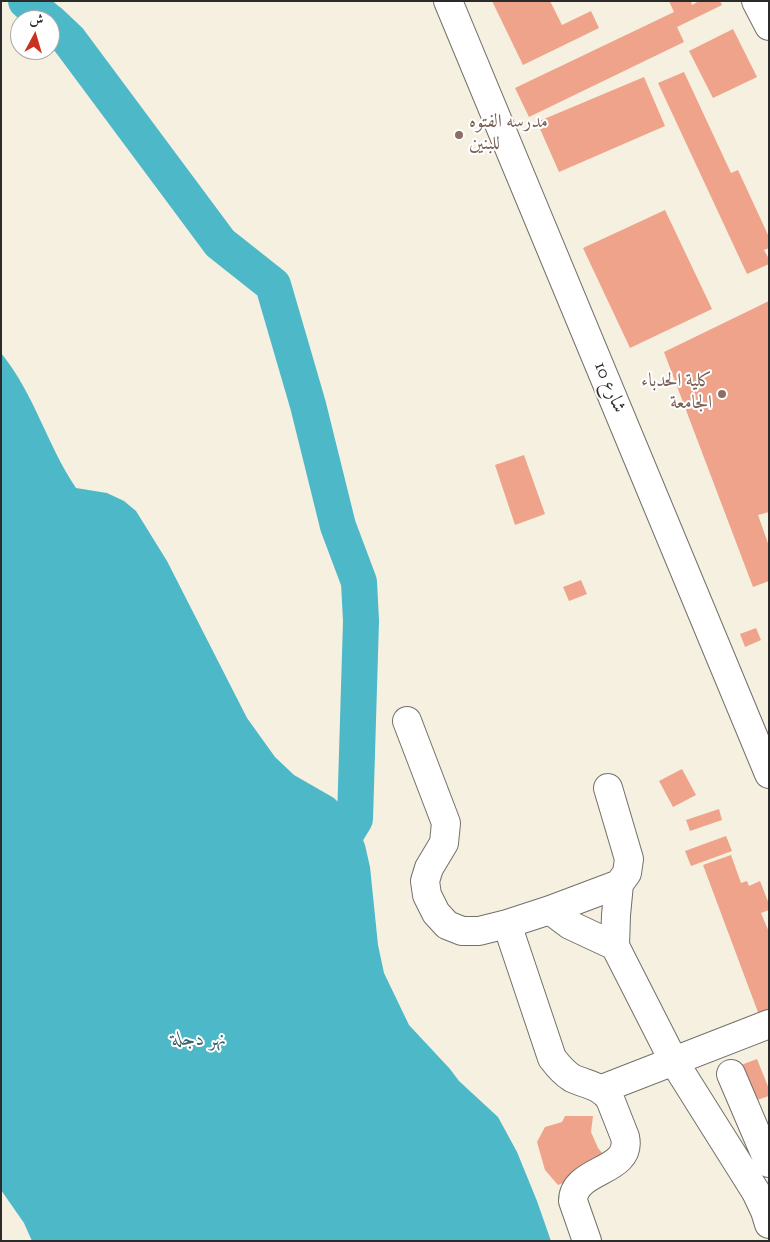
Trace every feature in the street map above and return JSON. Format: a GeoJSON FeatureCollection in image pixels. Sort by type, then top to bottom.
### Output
{"type":"FeatureCollection","features":[{"type":"Feature","properties":{"kind":"street","name":"شارع 10"},"geometry":{"type":"LineString","coordinates":[[448,1],[769,774]]}},
{"type":"Feature","properties":{"kind":"street"},"geometry":{"type":"LineString","coordinates":[[756,1],[769,26]]}},
{"type":"Feature","properties":{"kind":"street"},"geometry":{"type":"LineString","coordinates":[[406,721],[446,823],[444,843],[426,874],[427,895],[441,920],[454,929],[471,932],[507,924],[619,884]]}},
{"type":"Feature","properties":{"kind":"street"},"geometry":{"type":"LineString","coordinates":[[608,788],[629,859],[627,873],[619,884],[615,946],[673,1060],[756,1192],[769,1224]]}},
{"type":"Feature","properties":{"kind":"street"},"geometry":{"type":"LineString","coordinates":[[550,910],[570,925],[615,946]]}},
{"type":"Feature","properties":{"kind":"street"},"geometry":{"type":"LineString","coordinates":[[507,924],[552,1058],[565,1073],[573,1078],[602,1089],[610,1099],[626,1144],[626,1150],[618,1161],[575,1188],[573,1200],[587,1241]]}},
{"type":"Feature","properties":{"kind":"street"},"geometry":{"type":"LineString","coordinates":[[602,1089],[673,1060],[768,1026]]}},
{"type":"Feature","properties":{"kind":"street"},"geometry":{"type":"LineString","coordinates":[[731,1074],[769,1162]]}},
{"type":"Feature","properties":{"kind":"water","name":"نهر دجلة"},"geometry":{"type":"Polygon","coordinates":[[[1,353],[23,386],[57,455],[76,488],[107,493],[124,501],[136,511],[167,561],[247,718],[275,757],[294,775],[334,798],[355,819],[365,845],[370,867],[378,945],[384,973],[409,1025],[459,1081],[498,1117],[517,1152],[551,1241],[32,1241],[24,1223],[1,1190],[1,353]]]}},
{"type":"Feature","properties":{"kind":"building"},"geometry":{"type":"Polygon","coordinates":[[[492,1],[550,1],[562,25],[591,11],[599,28],[523,65],[492,1]]]}},
{"type":"Feature","properties":{"kind":"building"},"geometry":{"type":"Polygon","coordinates":[[[669,1],[691,1],[692,5],[699,1],[720,1],[722,5],[677,27],[684,42],[529,117],[515,88],[674,12],[669,1]]]}},
{"type":"Feature","properties":{"kind":"building"},"geometry":{"type":"Polygon","coordinates":[[[733,29],[757,77],[713,98],[689,51],[733,29]]]}},
{"type":"Feature","properties":{"kind":"building"},"geometry":{"type":"Polygon","coordinates":[[[684,72],[731,173],[738,170],[769,237],[769,248],[764,250],[769,259],[769,264],[747,274],[658,83],[684,72]]]}},
{"type":"Feature","properties":{"kind":"building"},"geometry":{"type":"Polygon","coordinates":[[[644,77],[665,126],[559,172],[537,122],[644,77]]]}},
{"type":"Feature","properties":{"kind":"building"},"geometry":{"type":"Polygon","coordinates":[[[665,210],[712,309],[630,348],[583,248],[665,210]]]}},
{"type":"Feature","properties":{"kind":"building"},"geometry":{"type":"Polygon","coordinates":[[[769,301],[769,512],[758,515],[769,546],[769,581],[753,587],[664,352],[769,301]]]}},
{"type":"Feature","properties":{"kind":"building"},"geometry":{"type":"Polygon","coordinates":[[[524,455],[545,514],[515,525],[495,465],[524,455]]]}},
{"type":"Feature","properties":{"kind":"building"},"geometry":{"type":"Polygon","coordinates":[[[581,580],[587,594],[569,601],[563,587],[581,580]]]}},
{"type":"Feature","properties":{"kind":"building"},"geometry":{"type":"Polygon","coordinates":[[[756,628],[761,640],[745,647],[740,634],[756,628]]]}},
{"type":"Feature","properties":{"kind":"building"},"geometry":{"type":"Polygon","coordinates":[[[682,769],[696,795],[673,807],[659,781],[682,769]]]}},
{"type":"Feature","properties":{"kind":"building"},"geometry":{"type":"Polygon","coordinates":[[[719,809],[722,820],[690,831],[686,820],[719,809]]]}},
{"type":"Feature","properties":{"kind":"building"},"geometry":{"type":"Polygon","coordinates":[[[726,836],[732,851],[691,866],[685,851],[726,836]]]}},
{"type":"Feature","properties":{"kind":"building"},"geometry":{"type":"Polygon","coordinates":[[[731,855],[741,883],[747,881],[749,886],[760,881],[769,904],[769,910],[761,913],[769,932],[769,1012],[759,1015],[703,865],[731,855]]]}},
{"type":"Feature","properties":{"kind":"building"},"geometry":{"type":"Polygon","coordinates":[[[757,1059],[769,1089],[769,1096],[754,1101],[741,1065],[757,1059]]]}},
{"type":"Feature","properties":{"kind":"building"},"geometry":{"type":"Polygon","coordinates":[[[565,1116],[593,1116],[591,1132],[598,1148],[606,1158],[587,1173],[558,1185],[545,1170],[537,1142],[545,1127],[562,1122],[565,1116]]]}},
{"type":"Feature","properties":{"kind":"waterway"},"geometry":{"type":"LineString","coordinates":[[26,1],[36,10]]}},
{"type":"Feature","properties":{"kind":"waterway"},"geometry":{"type":"LineString","coordinates":[[60,31],[69,40],[220,243],[273,285],[308,405],[338,526],[359,582],[361,621],[355,819],[329,862]]}},
{"type":"Feature","properties":{"kind":"place","name":"مدرسه الفتوه للبنين"},"geometry":{"type":"Point","coordinates":[459,135]}},
{"type":"Feature","properties":{"kind":"place","name":"كلية الحدباء الجامعة"},"geometry":{"type":"Point","coordinates":[722,394]}}]}
